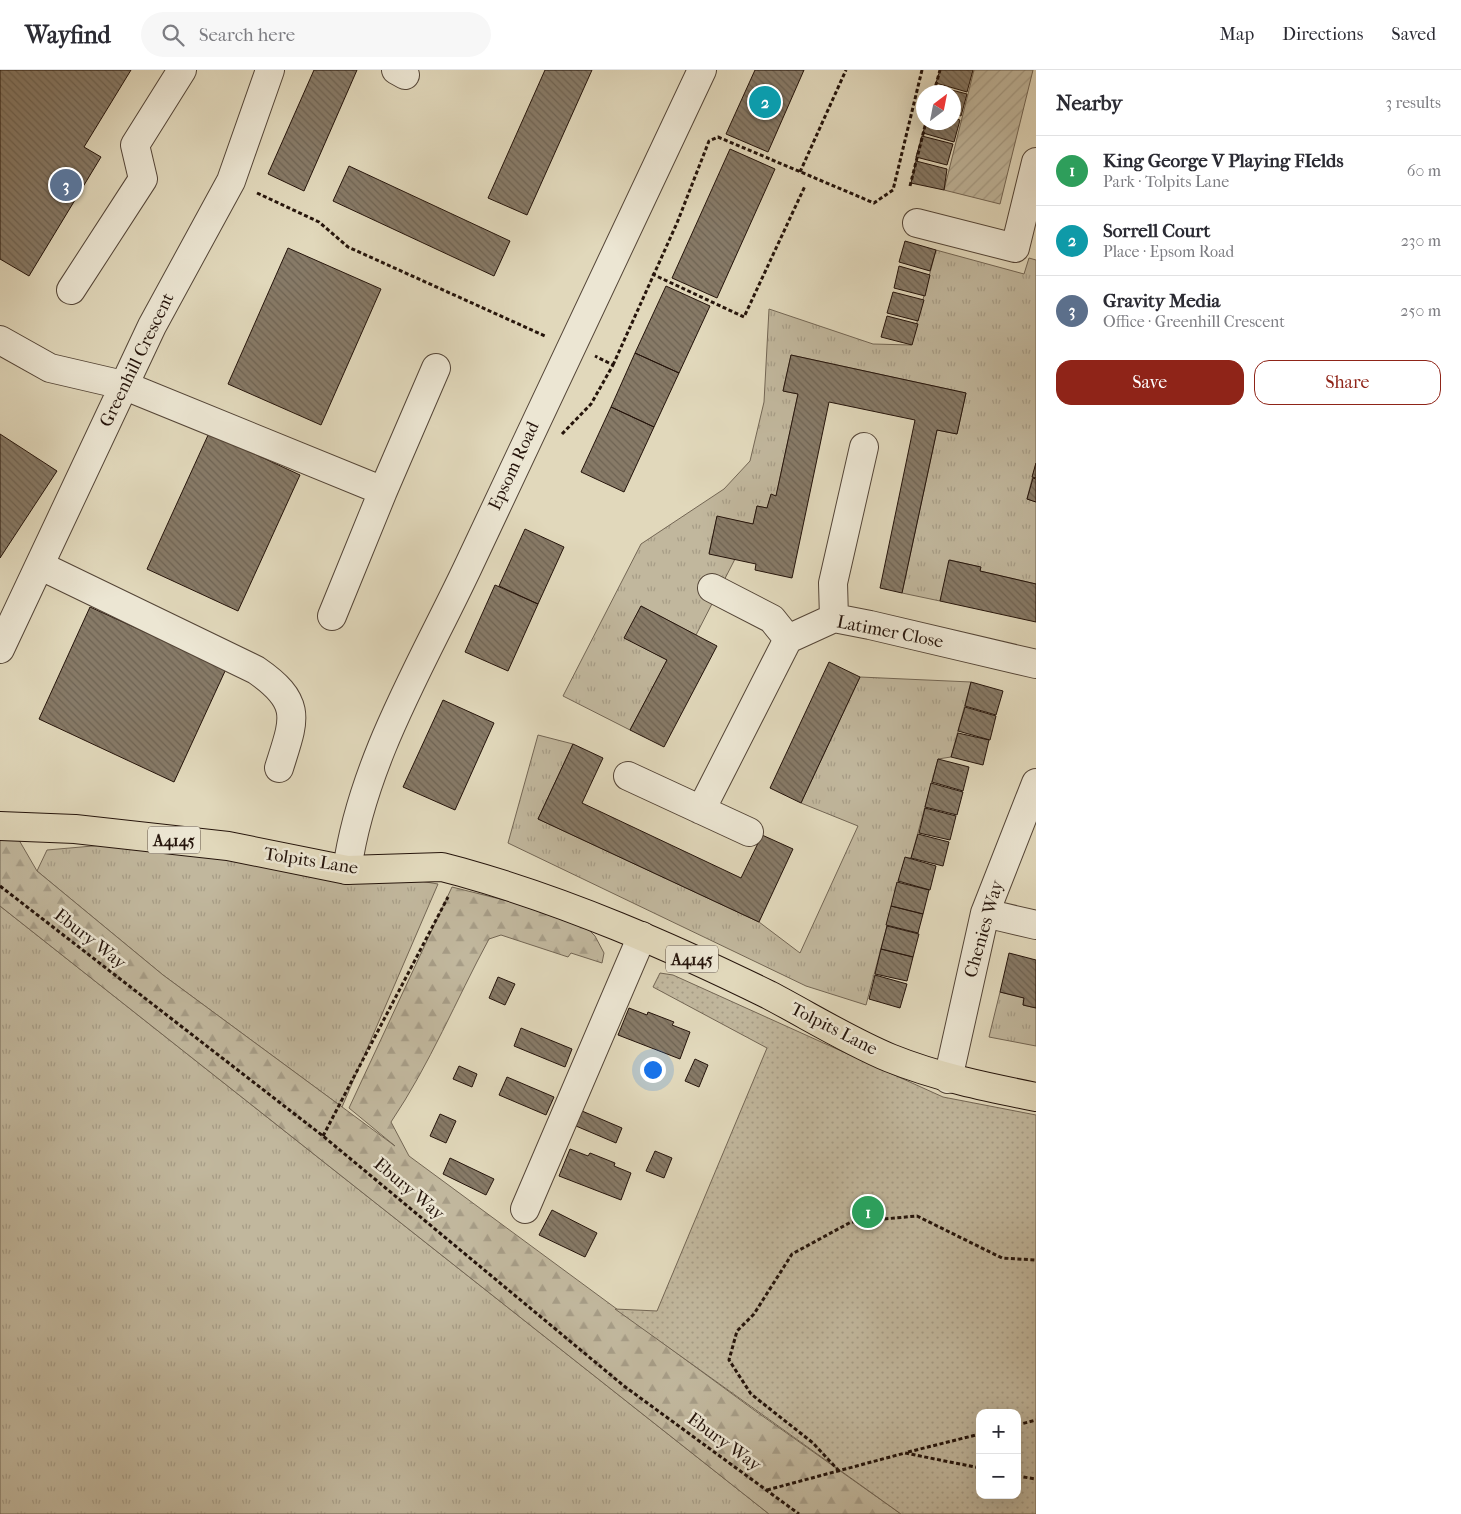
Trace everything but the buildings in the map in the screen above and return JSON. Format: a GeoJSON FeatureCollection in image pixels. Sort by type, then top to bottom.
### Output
{"type":"FeatureCollection","features":[{"type":"Feature","properties":{"kind":"main road","name":"Tolpits Lane"},"geometry":{"type":"LineString","coordinates":[[0,826],[75,829],[228,846],[347,870],[442,867],[579,909],[642,936],[768,995],[889,1058],[948,1079],[1036,1097]]}},
{"type":"Feature","properties":{"kind":"street"},"geometry":{"type":"LineString","coordinates":[[72,290],[143,179],[135,145],[182,70]]}},
{"type":"Feature","properties":{"kind":"street","name":"Greenhill Crescent"},"geometry":{"type":"LineString","coordinates":[[0,649],[41,566],[123,385],[152,326],[231,181],[270,70]]}},
{"type":"Feature","properties":{"kind":"street","name":"Epsom Road"},"geometry":{"type":"LineString","coordinates":[[347,870],[352,834],[376,758],[570,345],[702,70]]}},
{"type":"Feature","properties":{"kind":"street"},"geometry":{"type":"LineString","coordinates":[[917,223],[1023,241],[1036,162]]}},
{"type":"Feature","properties":{"kind":"street"},"geometry":{"type":"LineString","coordinates":[[0,340],[50,368],[123,385],[383,491]]}},
{"type":"Feature","properties":{"kind":"street"},"geometry":{"type":"LineString","coordinates":[[332,616],[436,368]]}},
{"type":"Feature","properties":{"kind":"street"},"geometry":{"type":"LineString","coordinates":[[834,618],[833,583],[864,447]]}},
{"type":"Feature","properties":{"kind":"street"},"geometry":{"type":"LineString","coordinates":[[41,566],[256,670],[269,679],[283,693],[291,708],[293,724],[279,768]]}},
{"type":"Feature","properties":{"kind":"street"},"geometry":{"type":"LineString","coordinates":[[702,810],[788,639],[772,619],[712,588]]}},
{"type":"Feature","properties":{"kind":"street","name":"Latimer Close"},"geometry":{"type":"LineString","coordinates":[[788,639],[834,618],[1036,664]]}},
{"type":"Feature","properties":{"kind":"street"},"geometry":{"type":"LineString","coordinates":[[628,776],[749,832]]}},
{"type":"Feature","properties":{"kind":"street","name":"Chenies Way"},"geometry":{"type":"LineString","coordinates":[[948,1079],[985,913],[1036,783]]}},
{"type":"Feature","properties":{"kind":"street"},"geometry":{"type":"LineString","coordinates":[[985,913],[1036,925]]}},
{"type":"Feature","properties":{"kind":"street"},"geometry":{"type":"LineString","coordinates":[[526,1209],[642,936]]}},
{"type":"Feature","properties":{"kind":"path"},"geometry":{"type":"LineString","coordinates":[[800,172],[846,70]]}},
{"type":"Feature","properties":{"kind":"path"},"geometry":{"type":"LineString","coordinates":[[558,438],[591,404],[612,365],[652,274],[677,223],[709,142],[718,137],[874,203],[893,190],[922,70]]}},
{"type":"Feature","properties":{"kind":"path"},"geometry":{"type":"LineString","coordinates":[[936,85],[940,70]]}},
{"type":"Feature","properties":{"kind":"path"},"geometry":{"type":"LineString","coordinates":[[910,186],[924,130]]}},
{"type":"Feature","properties":{"kind":"path"},"geometry":{"type":"LineString","coordinates":[[231,181],[319,222],[348,246],[612,365]]}},
{"type":"Feature","properties":{"kind":"path"},"geometry":{"type":"LineString","coordinates":[[652,274],[744,317],[805,186]]}},
{"type":"Feature","properties":{"kind":"path","name":"Ebury Way"},"geometry":{"type":"LineString","coordinates":[[0,886],[323,1136],[624,1386],[799,1514]]}},
{"type":"Feature","properties":{"kind":"path"},"geometry":{"type":"LineString","coordinates":[[323,1136],[453,888]]}},
{"type":"Feature","properties":{"kind":"path"},"geometry":{"type":"LineString","coordinates":[[839,1471],[813,1442],[751,1394],[729,1360],[737,1331],[754,1314],[792,1254],[852,1222],[917,1216],[1002,1258],[1036,1260]]}},
{"type":"Feature","properties":{"kind":"path"},"geometry":{"type":"LineString","coordinates":[[1021,1424],[1036,1420]]}},
{"type":"Feature","properties":{"kind":"path"},"geometry":{"type":"LineString","coordinates":[[767,1490],[976,1435]]}},
{"type":"Feature","properties":{"kind":"path"},"geometry":{"type":"LineString","coordinates":[[905,1453],[976,1467]]}},
{"type":"Feature","properties":{"kind":"path"},"geometry":{"type":"LineString","coordinates":[[1021,1477],[1036,1480]]}},
{"type":"Feature","properties":{"kind":"green space"},"geometry":{"type":"Polygon","coordinates":[[[974,70],[1033,70],[1000,204],[944,190],[959,130],[961,130],[961,122],[974,70]]]}},
{"type":"Feature","properties":{"kind":"green space"},"geometry":{"type":"Polygon","coordinates":[[[936,250],[1024,274],[1029,258],[1036,260],[1036,463],[1027,499],[1036,502],[1036,584],[980,571],[980,567],[950,560],[940,601],[902,593],[937,430],[957,434],[966,393],[791,355],[783,391],[798,394],[776,496],[771,495],[767,508],[757,506],[753,524],[717,517],[709,553],[735,559],[696,635],[641,606],[625,638],[667,660],[630,730],[563,696],[641,544],[724,489],[750,461],[764,402],[769,309],[873,344],[911,345],[936,250]]]}},
{"type":"Feature","properties":{"kind":"green space"},"geometry":{"type":"Polygon","coordinates":[[[860,677],[971,682],[951,757],[938,759],[911,858],[905,858],[866,1005],[806,986],[508,843],[538,735],[573,744],[538,819],[759,922],[800,953],[858,826],[801,803],[860,677]]]}},
{"type":"Feature","properties":{"kind":"green space"},"geometry":{"type":"Polygon","coordinates":[[[0,812],[5,816],[37,871],[163,975],[395,1146],[349,1108],[452,887],[512,902],[588,929],[595,936],[604,953],[602,963],[571,953],[568,957],[501,935],[489,939],[418,1078],[391,1122],[409,1156],[754,1410],[901,1514],[769,1514],[0,906],[0,812]]]}},
{"type":"Feature","properties":{"kind":"green space"},"geometry":{"type":"Polygon","coordinates":[[[199,844],[438,884],[342,1107],[163,975],[37,871],[47,850],[104,845],[199,844]]]}},
{"type":"Feature","properties":{"kind":"green space"},"geometry":{"type":"Polygon","coordinates":[[[0,906],[769,1514],[0,1514],[0,906]]]}},
{"type":"Feature","properties":{"kind":"green space"},"geometry":{"type":"Polygon","coordinates":[[[660,973],[673,975],[943,1097],[1036,1115],[1036,1514],[901,1514],[615,1309],[657,1311],[767,1048],[653,987],[660,973]]]}},
{"type":"Feature","properties":{"kind":"green space"},"geometry":{"type":"Polygon","coordinates":[[[1000,992],[1024,998],[1023,1005],[1036,1008],[1036,1046],[989,1037],[1000,992]]]}},
{"type":"Feature","properties":{"kind":"place","name":"Sorrell Court"},"geometry":{"type":"Point","coordinates":[765,102]}},
{"type":"Feature","properties":{"kind":"place","name":"Gravity Media"},"geometry":{"type":"Point","coordinates":[66,185]}},
{"type":"Feature","properties":{"kind":"place","name":"King George V Playing FIelds"},"geometry":{"type":"Point","coordinates":[868,1212]}}]}
